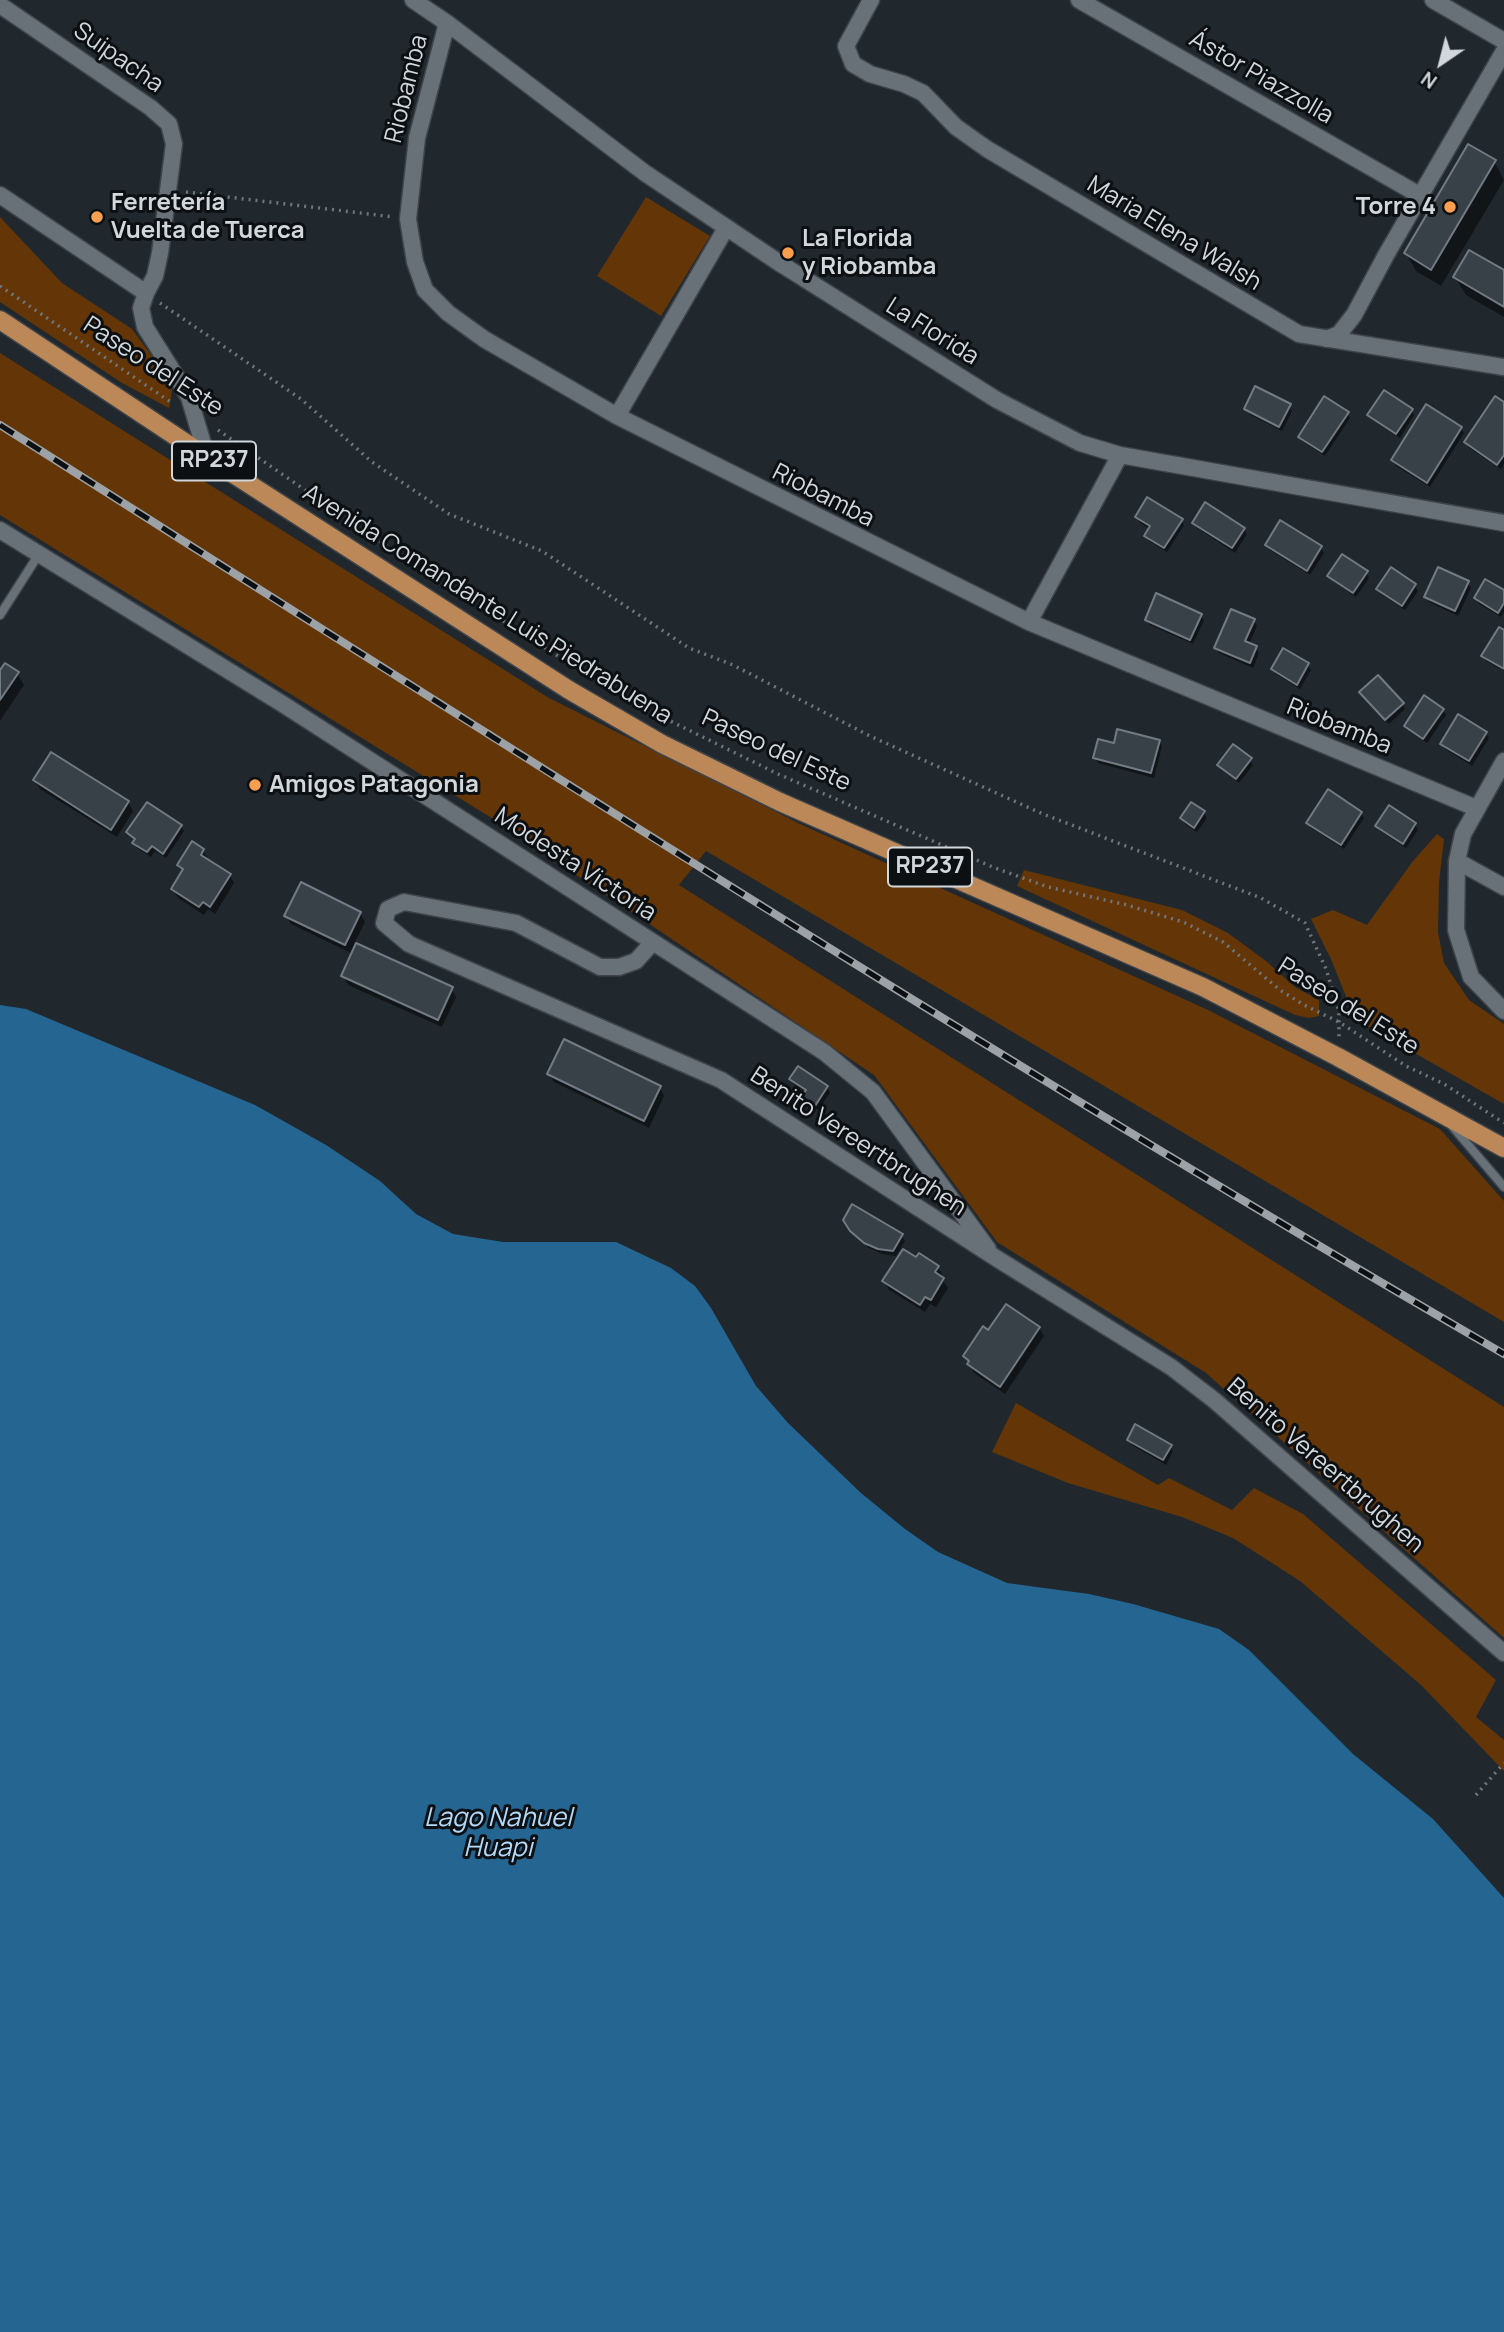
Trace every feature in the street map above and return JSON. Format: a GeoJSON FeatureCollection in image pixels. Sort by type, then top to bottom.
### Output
{"type":"FeatureCollection","features":[{"type":"Feature","properties":{"kind":"main road","name":"Avenida Comandante Luis Piedrabuena"},"geometry":{"type":"LineString","coordinates":[[0,320],[569,690],[663,744],[780,802],[1203,987],[1504,1148]]}},
{"type":"Feature","properties":{"kind":"street","name":"La Florida"},"geometry":{"type":"LineString","coordinates":[[413,0],[634,165],[726,228],[997,400],[1080,443],[1120,455],[1504,523]]}},
{"type":"Feature","properties":{"kind":"street","name":"Maria Elena Walsh"},"geometry":{"type":"LineString","coordinates":[[871,0],[846,46],[852,64],[870,74],[923,93],[956,127],[987,149],[1298,334],[1504,367]]}},
{"type":"Feature","properties":{"kind":"street","name":"Ástor Piazzolla"},"geometry":{"type":"LineString","coordinates":[[1079,0],[1421,196]]}},
{"type":"Feature","properties":{"kind":"street"},"geometry":{"type":"LineString","coordinates":[[1433,0],[1504,41]]}},
{"type":"Feature","properties":{"kind":"street","name":"Suipacha"},"geometry":{"type":"LineString","coordinates":[[0,5],[151,108],[169,124],[174,144],[170,190],[155,276],[146,293]]}},
{"type":"Feature","properties":{"kind":"street","name":"Riobamba"},"geometry":{"type":"LineString","coordinates":[[447,23],[417,138],[408,219],[415,262],[425,290],[448,313],[484,339],[617,416],[1029,622],[1476,808]]}},
{"type":"Feature","properties":{"kind":"street"},"geometry":{"type":"LineString","coordinates":[[1327,338],[1339,334],[1353,315],[1504,51]]}},
{"type":"Feature","properties":{"kind":"street"},"geometry":{"type":"LineString","coordinates":[[0,195],[146,293],[141,308],[145,327],[189,397],[207,457]]}},
{"type":"Feature","properties":{"kind":"street"},"geometry":{"type":"LineString","coordinates":[[617,416],[726,228]]}},
{"type":"Feature","properties":{"kind":"street"},"geometry":{"type":"LineString","coordinates":[[1029,622],[1120,455]]}},
{"type":"Feature","properties":{"kind":"street","name":"Modesta Victoria"},"geometry":{"type":"LineString","coordinates":[[0,530],[281,703],[824,1052],[873,1092],[996,1258]]}},
{"type":"Feature","properties":{"kind":"street"},"geometry":{"type":"LineString","coordinates":[[1504,761],[1463,834],[1457,861],[1456,930],[1471,977],[1504,1011]]}},
{"type":"Feature","properties":{"kind":"street"},"geometry":{"type":"LineString","coordinates":[[1457,861],[1504,887]]}},
{"type":"Feature","properties":{"kind":"street","name":"Benito Vereertbrughen"},"geometry":{"type":"LineString","coordinates":[[653,942],[636,961],[619,967],[600,967],[516,923],[404,902],[388,909],[384,923],[410,944],[721,1080],[996,1258],[1171,1367],[1214,1400],[1504,1653]]}},
{"type":"Feature","properties":{"kind":"lane"},"geometry":{"type":"LineString","coordinates":[[0,615],[40,554]]}},
{"type":"Feature","properties":{"kind":"lane"},"geometry":{"type":"LineString","coordinates":[[1441,1113],[1504,1187]]}},
{"type":"Feature","properties":{"kind":"path"},"geometry":{"type":"LineString","coordinates":[[170,190],[408,219]]}},
{"type":"Feature","properties":{"kind":"path","name":"Paseo del Este"},"geometry":{"type":"LineString","coordinates":[[0,286],[141,384],[225,434],[382,543],[597,681],[650,711],[778,774],[995,868],[1048,887],[1127,905],[1183,922],[1223,942],[1287,995],[1339,1022],[1406,1066],[1444,1084],[1504,1123]]}},
{"type":"Feature","properties":{"kind":"path"},"geometry":{"type":"LineString","coordinates":[[146,293],[301,399],[372,462],[449,514],[541,551],[689,648],[733,665],[870,736],[1043,814],[1261,898],[1305,923],[1326,970],[1339,1011],[1338,1057]]}},
{"type":"Feature","properties":{"kind":"path"},"geometry":{"type":"LineString","coordinates":[[1476,1796],[1504,1763]]}},
{"type":"Feature","properties":{"kind":"shaded area"},"geometry":{"type":"Polygon","coordinates":[[[646,197],[710,236],[661,316],[597,276],[646,197]]]}},
{"type":"Feature","properties":{"kind":"shaded area"},"geometry":{"type":"Polygon","coordinates":[[[0,217],[62,283],[132,329],[173,385],[169,408],[122,383],[0,302],[0,217]]]}},
{"type":"Feature","properties":{"kind":"shaded area"},"geometry":{"type":"Polygon","coordinates":[[[0,353],[549,698],[798,823],[1208,1010],[1440,1129],[1504,1201],[1504,1322],[706,851],[679,885],[1504,1407],[1504,1638],[1206,1373],[997,1242],[874,1075],[490,817],[0,515],[0,353]]]}},
{"type":"Feature","properties":{"kind":"shaded area"},"geometry":{"type":"Polygon","coordinates":[[[1437,834],[1444,839],[1439,882],[1438,932],[1444,963],[1469,1000],[1504,1024],[1504,1104],[1355,1019],[1331,959],[1311,919],[1333,910],[1367,925],[1413,861],[1437,834]]]}},
{"type":"Feature","properties":{"kind":"shaded area"},"geometry":{"type":"Polygon","coordinates":[[[1024,870],[1182,910],[1228,933],[1295,987],[1319,1000],[1319,1016],[1309,1018],[1295,1015],[1017,886],[1024,870]]]}},
{"type":"Feature","properties":{"kind":"shaded area"},"geometry":{"type":"Polygon","coordinates":[[[1016,1403],[1158,1485],[1169,1478],[1232,1510],[1254,1488],[1303,1514],[1496,1680],[1476,1717],[1504,1740],[1504,1771],[1421,1685],[1300,1581],[1233,1538],[1182,1517],[1068,1483],[992,1452],[1016,1403]]]}},
{"type":"Feature","properties":{"kind":"water","name":"Lago Nahuel Huapi"},"geometry":{"type":"Polygon","coordinates":[[[0,1005],[26,1009],[255,1105],[326,1145],[380,1181],[416,1214],[453,1234],[503,1242],[616,1242],[671,1268],[695,1286],[711,1308],[756,1386],[788,1423],[861,1493],[938,1552],[1007,1583],[1089,1594],[1219,1629],[1249,1650],[1353,1754],[1433,1819],[1504,1898],[1504,2332],[0,2332],[0,1005]]]}},
{"type":"Feature","properties":{"kind":"building","name":"Torre 4"},"geometry":{"type":"Polygon","coordinates":[[[1468,144],[1496,160],[1431,270],[1404,253],[1468,144]]]}},
{"type":"Feature","properties":{"kind":"building"},"geometry":{"type":"Polygon","coordinates":[[[1469,250],[1504,270],[1504,307],[1453,277],[1469,250]]]}},
{"type":"Feature","properties":{"kind":"building"},"geometry":{"type":"Polygon","coordinates":[[[1255,386],[1291,404],[1279,427],[1244,409],[1255,386]]]}},
{"type":"Feature","properties":{"kind":"building"},"geometry":{"type":"Polygon","coordinates":[[[1384,390],[1413,409],[1396,434],[1367,415],[1384,390]]]}},
{"type":"Feature","properties":{"kind":"building"},"geometry":{"type":"Polygon","coordinates":[[[1324,396],[1349,412],[1322,452],[1298,437],[1324,396]]]}},
{"type":"Feature","properties":{"kind":"building"},"geometry":{"type":"Polygon","coordinates":[[[1495,396],[1504,402],[1504,455],[1497,465],[1464,442],[1495,396]]]}},
{"type":"Feature","properties":{"kind":"building"},"geometry":{"type":"Polygon","coordinates":[[[1426,404],[1462,427],[1427,483],[1391,460],[1426,404]]]}},
{"type":"Feature","properties":{"kind":"building"},"geometry":{"type":"Polygon","coordinates":[[[1147,497],[1183,519],[1164,548],[1144,536],[1150,526],[1135,517],[1147,497]]]}},
{"type":"Feature","properties":{"kind":"building"},"geometry":{"type":"Polygon","coordinates":[[[1205,502],[1245,528],[1232,548],[1192,523],[1205,502]]]}},
{"type":"Feature","properties":{"kind":"building"},"geometry":{"type":"Polygon","coordinates":[[[1280,520],[1322,546],[1307,571],[1265,545],[1280,520]]]}},
{"type":"Feature","properties":{"kind":"building"},"geometry":{"type":"Polygon","coordinates":[[[1342,554],[1368,571],[1353,593],[1327,576],[1342,554]]]}},
{"type":"Feature","properties":{"kind":"building"},"geometry":{"type":"Polygon","coordinates":[[[1391,567],[1416,584],[1402,606],[1376,589],[1391,567]]]}},
{"type":"Feature","properties":{"kind":"building"},"geometry":{"type":"Polygon","coordinates":[[[1438,567],[1469,581],[1455,611],[1424,597],[1438,567]]]}},
{"type":"Feature","properties":{"kind":"building"},"geometry":{"type":"Polygon","coordinates":[[[1485,579],[1504,590],[1504,603],[1498,613],[1474,598],[1485,579]]]}},
{"type":"Feature","properties":{"kind":"building"},"geometry":{"type":"Polygon","coordinates":[[[1156,593],[1202,614],[1190,640],[1145,620],[1156,593]]]}},
{"type":"Feature","properties":{"kind":"building"},"geometry":{"type":"Polygon","coordinates":[[[1231,609],[1255,619],[1245,641],[1257,646],[1250,663],[1214,648],[1231,609]]]}},
{"type":"Feature","properties":{"kind":"building"},"geometry":{"type":"Polygon","coordinates":[[[1499,627],[1504,630],[1504,669],[1481,656],[1499,627]]]}},
{"type":"Feature","properties":{"kind":"building"},"geometry":{"type":"Polygon","coordinates":[[[1283,648],[1309,663],[1297,685],[1271,669],[1283,648]]]}},
{"type":"Feature","properties":{"kind":"building"},"geometry":{"type":"Polygon","coordinates":[[[5,663],[19,672],[0,700],[0,670],[5,663]]]}},
{"type":"Feature","properties":{"kind":"building"},"geometry":{"type":"Polygon","coordinates":[[[1378,675],[1404,703],[1385,720],[1359,692],[1378,675]]]}},
{"type":"Feature","properties":{"kind":"building"},"geometry":{"type":"Polygon","coordinates":[[[1424,695],[1444,709],[1423,739],[1404,726],[1424,695]]]}},
{"type":"Feature","properties":{"kind":"building"},"geometry":{"type":"Polygon","coordinates":[[[1458,714],[1487,732],[1469,761],[1440,744],[1458,714]]]}},
{"type":"Feature","properties":{"kind":"building"},"geometry":{"type":"Polygon","coordinates":[[[1117,729],[1160,740],[1151,773],[1093,758],[1098,739],[1114,743],[1117,729]]]}},
{"type":"Feature","properties":{"kind":"building"},"geometry":{"type":"Polygon","coordinates":[[[1233,744],[1252,758],[1236,779],[1217,765],[1233,744]]]}},
{"type":"Feature","properties":{"kind":"building"},"geometry":{"type":"Polygon","coordinates":[[[51,752],[129,801],[111,830],[33,780],[51,752]]]}},
{"type":"Feature","properties":{"kind":"building"},"geometry":{"type":"Polygon","coordinates":[[[1328,789],[1362,812],[1341,845],[1306,823],[1328,789]]]}},
{"type":"Feature","properties":{"kind":"building"},"geometry":{"type":"Polygon","coordinates":[[[147,802],[182,825],[163,854],[152,846],[147,852],[132,843],[135,839],[126,832],[147,802]]]}},
{"type":"Feature","properties":{"kind":"building"},"geometry":{"type":"Polygon","coordinates":[[[1191,802],[1205,811],[1194,828],[1180,818],[1191,802]]]}},
{"type":"Feature","properties":{"kind":"building"},"geometry":{"type":"Polygon","coordinates":[[[1389,805],[1416,823],[1403,844],[1375,826],[1389,805]]]}},
{"type":"Feature","properties":{"kind":"building"},"geometry":{"type":"Polygon","coordinates":[[[192,841],[204,849],[201,855],[231,874],[210,907],[203,902],[199,907],[171,889],[183,869],[177,865],[192,841]]]}},
{"type":"Feature","properties":{"kind":"building"},"geometry":{"type":"Polygon","coordinates":[[[301,882],[361,912],[345,945],[284,916],[301,882]]]}},
{"type":"Feature","properties":{"kind":"building"},"geometry":{"type":"Polygon","coordinates":[[[356,943],[453,987],[438,1020],[341,976],[356,943]]]}},
{"type":"Feature","properties":{"kind":"building"},"geometry":{"type":"Polygon","coordinates":[[[564,1039],[661,1086],[644,1121],[547,1074],[564,1039]]]}},
{"type":"Feature","properties":{"kind":"building"},"geometry":{"type":"Polygon","coordinates":[[[798,1066],[828,1086],[815,1106],[801,1097],[806,1090],[789,1079],[798,1066]]]}},
{"type":"Feature","properties":{"kind":"building"},"geometry":{"type":"Polygon","coordinates":[[[852,1204],[903,1234],[893,1251],[864,1243],[850,1231],[843,1220],[852,1204]]]}},
{"type":"Feature","properties":{"kind":"building"},"geometry":{"type":"Polygon","coordinates":[[[903,1249],[916,1257],[919,1253],[939,1266],[935,1272],[944,1278],[931,1300],[925,1297],[920,1305],[882,1281],[903,1249]]]}},
{"type":"Feature","properties":{"kind":"building"},"geometry":{"type":"Polygon","coordinates":[[[1006,1304],[1040,1327],[1000,1387],[967,1364],[969,1361],[963,1356],[983,1326],[988,1330],[1006,1304]]]}},
{"type":"Feature","properties":{"kind":"building"},"geometry":{"type":"Polygon","coordinates":[[[1135,1424],[1172,1445],[1163,1460],[1127,1440],[1135,1424]]]}},
{"type":"Feature","properties":{"kind":"railway"},"geometry":{"type":"LineString","coordinates":[[0,425],[560,780],[935,1013],[1124,1129],[1504,1354]]}},
{"type":"Feature","properties":{"kind":"place","name":"Torre 4"},"geometry":{"type":"Point","coordinates":[1450,207]}},
{"type":"Feature","properties":{"kind":"place","name":"Ferretería Vuelta de Tuerca"},"geometry":{"type":"Point","coordinates":[97,217]}},
{"type":"Feature","properties":{"kind":"place","name":"La Florida y Riobamba"},"geometry":{"type":"Point","coordinates":[788,253]}},
{"type":"Feature","properties":{"kind":"place","name":"Amigos Patagonia"},"geometry":{"type":"Point","coordinates":[255,785]}}]}
